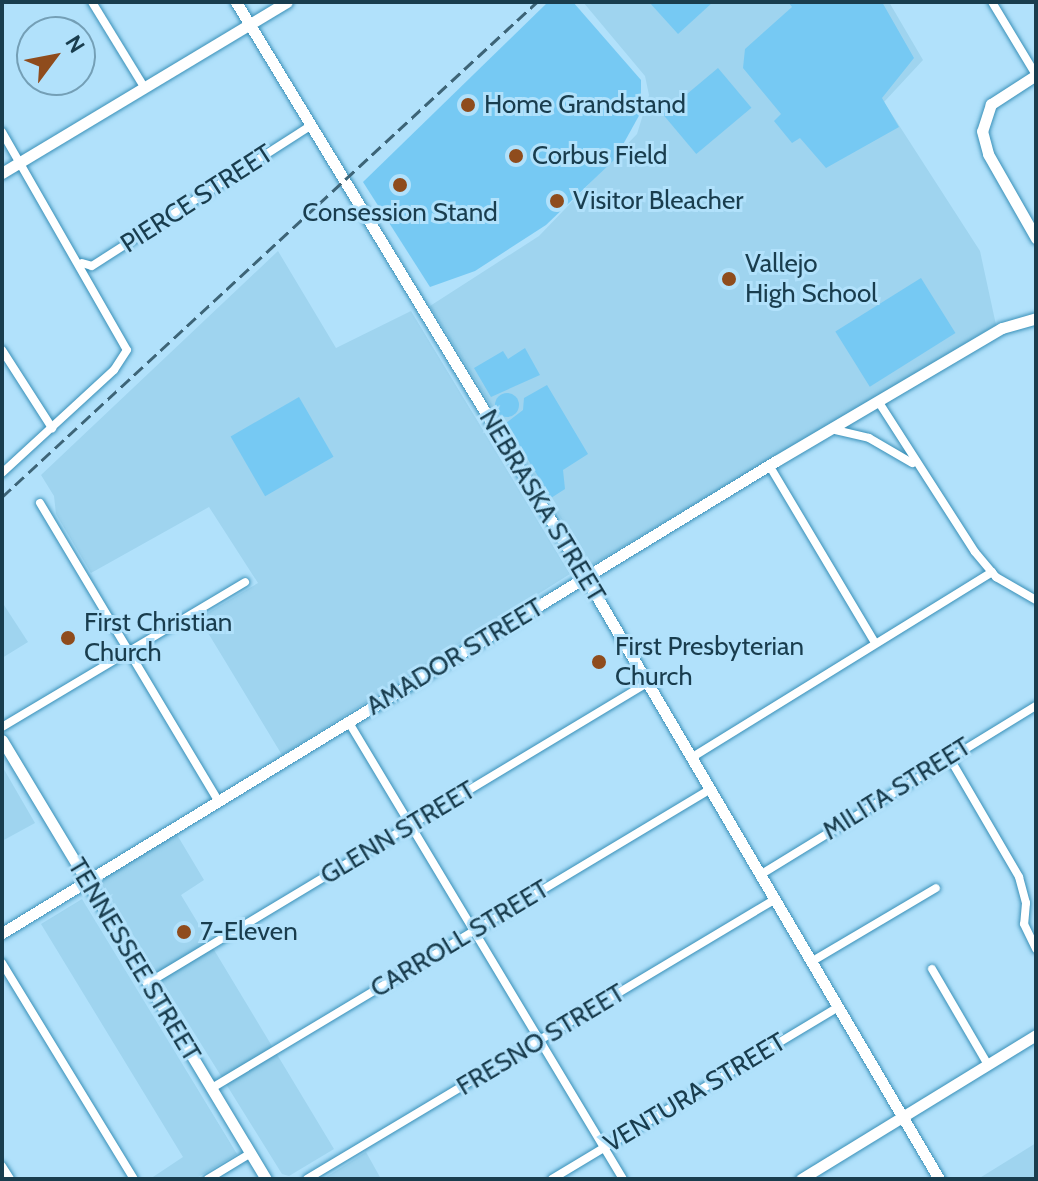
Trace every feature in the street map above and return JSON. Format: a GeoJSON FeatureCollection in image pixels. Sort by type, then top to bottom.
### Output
{"type":"FeatureCollection","features":[{"type":"Feature","properties":{"kind":"street"},"geometry":{"type":"LineString","coordinates":[[92,2],[144,87]]}},
{"type":"Feature","properties":{"kind":"street","name":"NEBRASKA STREET"},"geometry":{"type":"LineString","coordinates":[[236,2],[585,578],[939,1179]]}},
{"type":"Feature","properties":{"kind":"street"},"geometry":{"type":"LineString","coordinates":[[2,173],[287,2]]}},
{"type":"Feature","properties":{"kind":"street"},"geometry":{"type":"LineString","coordinates":[[992,2],[1036,75],[985,111],[982,137],[994,163],[1032,217],[1036,238]]}},
{"type":"Feature","properties":{"kind":"street","name":"PIERCE STREET"},"geometry":{"type":"LineString","coordinates":[[81,263],[92,266],[312,125]]}},
{"type":"Feature","properties":{"kind":"street"},"geometry":{"type":"LineString","coordinates":[[2,132],[125,343],[115,369],[2,473]]}},
{"type":"Feature","properties":{"kind":"street","name":"AMADOR STREET"},"geometry":{"type":"LineString","coordinates":[[2,933],[769,465],[1002,328],[1036,318]]}},
{"type":"Feature","properties":{"kind":"street"},"geometry":{"type":"LineString","coordinates":[[2,350],[52,428]]}},
{"type":"Feature","properties":{"kind":"street"},"geometry":{"type":"LineString","coordinates":[[878,401],[916,465],[992,572],[1036,600]]}},
{"type":"Feature","properties":{"kind":"street"},"geometry":{"type":"LineString","coordinates":[[831,429],[869,438],[916,465]]}},
{"type":"Feature","properties":{"kind":"street"},"geometry":{"type":"LineString","coordinates":[[769,465],[875,643]]}},
{"type":"Feature","properties":{"kind":"street"},"geometry":{"type":"LineString","coordinates":[[40,503],[218,800]]}},
{"type":"Feature","properties":{"kind":"street"},"geometry":{"type":"LineString","coordinates":[[691,758],[992,572]]}},
{"type":"Feature","properties":{"kind":"street"},"geometry":{"type":"LineString","coordinates":[[2,727],[245,582]]}},
{"type":"Feature","properties":{"kind":"street","name":"GLENN STREET"},"geometry":{"type":"LineString","coordinates":[[148,983],[647,683]]}},
{"type":"Feature","properties":{"kind":"street","name":"MILITA STREET"},"geometry":{"type":"LineString","coordinates":[[760,875],[1036,706]]}},
{"type":"Feature","properties":{"kind":"street"},"geometry":{"type":"LineString","coordinates":[[348,721],[623,1179]]}},
{"type":"Feature","properties":{"kind":"street","name":"TENNESSEE STREET"},"geometry":{"type":"LineString","coordinates":[[2,740],[266,1179]]}},
{"type":"Feature","properties":{"kind":"street"},"geometry":{"type":"LineString","coordinates":[[949,757],[1019,877],[1026,903],[1024,924],[1036,949]]}},
{"type":"Feature","properties":{"kind":"street","name":"CARROLL STREET"},"geometry":{"type":"LineString","coordinates":[[212,1088],[709,790]]}},
{"type":"Feature","properties":{"kind":"street"},"geometry":{"type":"LineString","coordinates":[[811,962],[936,888]]}},
{"type":"Feature","properties":{"kind":"street","name":"FRESNO STREET"},"geometry":{"type":"LineString","coordinates":[[307,1179],[774,900]]}},
{"type":"Feature","properties":{"kind":"street"},"geometry":{"type":"LineString","coordinates":[[2,963],[134,1179]]}},
{"type":"Feature","properties":{"kind":"street"},"geometry":{"type":"LineString","coordinates":[[932,969],[988,1065]]}},
{"type":"Feature","properties":{"kind":"street","name":"VENTURA STREET"},"geometry":{"type":"LineString","coordinates":[[552,1179],[838,1007]]}},
{"type":"Feature","properties":{"kind":"street"},"geometry":{"type":"LineString","coordinates":[[801,1179],[1036,1035]]}},
{"type":"Feature","properties":{"kind":"street"},"geometry":{"type":"LineString","coordinates":[[208,1179],[251,1153]]}},
{"type":"Feature","properties":{"kind":"street"},"geometry":{"type":"LineString","coordinates":[[2,1166],[10,1179]]}},
{"type":"Feature","properties":{"kind":"shaded area"},"geometry":{"type":"Polygon","coordinates":[[[548,2],[573,2],[641,80],[641,112],[615,159],[546,225],[475,271],[430,287],[363,182],[548,2]]]}},
{"type":"Feature","properties":{"kind":"shaded area","name":"Vallejo High School"},"geometry":{"type":"Polygon","coordinates":[[[583,2],[889,2],[923,60],[884,102],[980,251],[996,325],[590,566],[430,306],[539,236],[637,134],[649,95],[645,76],[583,2]]]}},
{"type":"Feature","properties":{"kind":"shaded area"},"geometry":{"type":"Polygon","coordinates":[[[649,2],[713,2],[678,34],[649,2]]]}},
{"type":"Feature","properties":{"kind":"shaded area"},"geometry":{"type":"Polygon","coordinates":[[[788,2],[882,2],[914,58],[882,98],[899,127],[826,168],[800,138],[792,143],[774,121],[781,114],[743,68],[745,49],[792,7],[788,2]]]}},
{"type":"Feature","properties":{"kind":"shaded area"},"geometry":{"type":"Polygon","coordinates":[[[718,68],[751,108],[696,154],[663,114],[718,68]]]}},
{"type":"Feature","properties":{"kind":"shaded area"},"geometry":{"type":"Polygon","coordinates":[[[278,251],[336,348],[411,311],[570,574],[282,755],[199,618],[258,583],[209,507],[91,573],[56,514],[54,496],[41,475],[278,251]]]}},
{"type":"Feature","properties":{"kind":"shaded area"},"geometry":{"type":"Polygon","coordinates":[[[921,278],[955,333],[870,387],[835,332],[921,278]]]}},
{"type":"Feature","properties":{"kind":"shaded area"},"geometry":{"type":"Polygon","coordinates":[[[525,348],[540,375],[491,397],[474,368],[503,351],[508,359],[525,348]]]}},
{"type":"Feature","properties":{"kind":"shaded area"},"geometry":{"type":"Polygon","coordinates":[[[547,385],[588,454],[563,470],[565,489],[551,498],[506,423],[523,410],[524,398],[547,385]]]}},
{"type":"Feature","properties":{"kind":"shaded area"},"geometry":{"type":"Polygon","coordinates":[[[507,393],[516,396],[519,405],[516,414],[507,417],[498,414],[495,405],[498,396],[507,393]]]}},
{"type":"Feature","properties":{"kind":"shaded area"},"geometry":{"type":"Polygon","coordinates":[[[299,397],[334,457],[265,496],[231,436],[299,397]]]}},
{"type":"Feature","properties":{"kind":"shaded area"},"geometry":{"type":"Polygon","coordinates":[[[2,602],[28,642],[2,658],[2,602]]]}},
{"type":"Feature","properties":{"kind":"shaded area"},"geometry":{"type":"Polygon","coordinates":[[[2,766],[35,823],[2,841],[2,766]]]}},
{"type":"Feature","properties":{"kind":"shaded area"},"geometry":{"type":"Polygon","coordinates":[[[176,833],[204,880],[181,895],[334,1149],[289,1176],[282,1174],[99,880],[176,833]]]}},
{"type":"Feature","properties":{"kind":"shaded area"},"geometry":{"type":"Polygon","coordinates":[[[82,899],[237,1154],[195,1179],[150,1179],[183,1157],[41,924],[82,899]]]}},
{"type":"Feature","properties":{"kind":"shaded area"},"geometry":{"type":"Polygon","coordinates":[[[1036,1143],[1036,1179],[978,1179],[1036,1143]]]}},
{"type":"Feature","properties":{"kind":"shaded area"},"geometry":{"type":"Polygon","coordinates":[[[366,1152],[381,1179],[323,1179],[366,1152]]]}},
{"type":"Feature","properties":{"kind":"railway"},"geometry":{"type":"LineString","coordinates":[[2,497],[537,2]]}},
{"type":"Feature","properties":{"kind":"place","name":"Home Grandstand"},"geometry":{"type":"Point","coordinates":[468,105]}},
{"type":"Feature","properties":{"kind":"place","name":"Corbus Field"},"geometry":{"type":"Point","coordinates":[516,156]}},
{"type":"Feature","properties":{"kind":"place","name":"Consession Stand"},"geometry":{"type":"Point","coordinates":[400,185]}},
{"type":"Feature","properties":{"kind":"place","name":"Visitor Bleacher"},"geometry":{"type":"Point","coordinates":[557,201]}},
{"type":"Feature","properties":{"kind":"place","name":"Vallejo High School"},"geometry":{"type":"Point","coordinates":[729,279]}},
{"type":"Feature","properties":{"kind":"place","name":"First Christian Church"},"geometry":{"type":"Point","coordinates":[68,638]}},
{"type":"Feature","properties":{"kind":"place","name":"First Presbyterian Church"},"geometry":{"type":"Point","coordinates":[599,662]}},
{"type":"Feature","properties":{"kind":"place","name":"7-Eleven"},"geometry":{"type":"Point","coordinates":[184,932]}}]}
